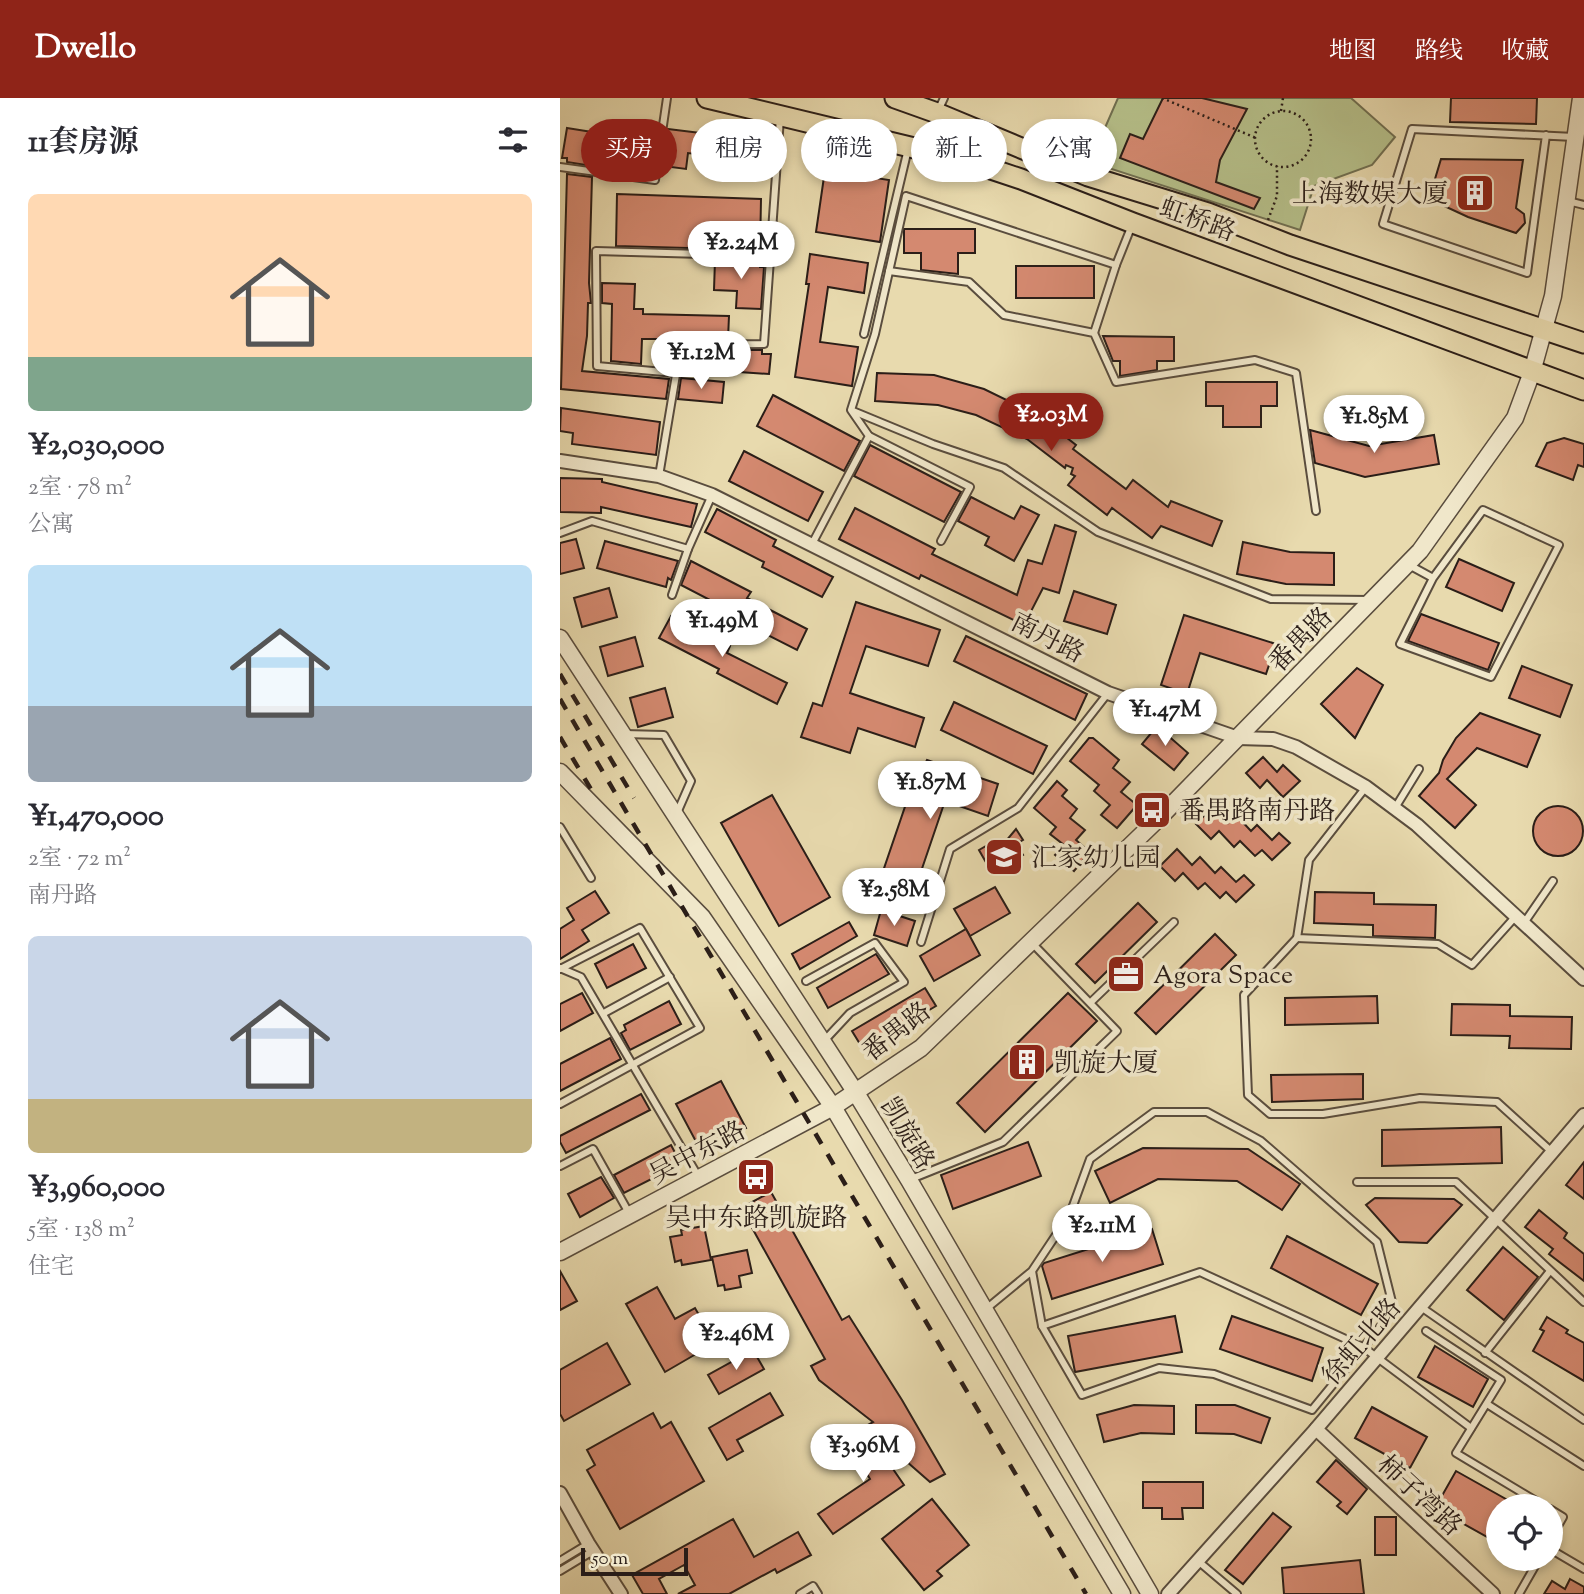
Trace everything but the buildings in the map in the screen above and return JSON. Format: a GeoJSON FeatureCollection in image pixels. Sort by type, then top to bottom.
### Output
{"type":"FeatureCollection","features":[{"type":"Feature","properties":{"kind":"main road","name":"虹桥路"},"geometry":{"type":"LineString","coordinates":[[707,98],[964,160],[1584,390]]}},
{"type":"Feature","properties":{"kind":"main road","name":"虹桥路"},"geometry":{"type":"LineString","coordinates":[[895,98],[941,105],[1088,176],[1208,213],[1290,245],[1584,343]]}},
{"type":"Feature","properties":{"kind":"street","name":"番禺路"},"geometry":{"type":"LineString","coordinates":[[856,1093],[921,1048],[1032,943],[1238,738],[1420,551],[1515,418],[1532,372],[1553,296],[1581,98]]}},
{"type":"Feature","properties":{"kind":"street","name":"南丹路"},"geometry":{"type":"LineString","coordinates":[[560,461],[659,476],[712,495],[1108,693],[1238,738],[1273,739],[1296,747],[1366,787],[1417,825],[1584,979]]}},
{"type":"Feature","properties":{"kind":"street","name":"凯旋路"},"geometry":{"type":"LineString","coordinates":[[560,638],[856,1093],[1150,1594]]}},
{"type":"Feature","properties":{"kind":"street","name":"凯旋路"},"geometry":{"type":"LineString","coordinates":[[560,772],[702,917],[833,1107],[1122,1594]]}},
{"type":"Feature","properties":{"kind":"street","name":"吴中东路"},"geometry":{"type":"LineString","coordinates":[[560,1252],[856,1093]]}},
{"type":"Feature","properties":{"kind":"street","name":"徐虹北路"},"geometry":{"type":"LineString","coordinates":[[1168,1594],[1316,1429],[1584,1115]]}},
{"type":"Feature","properties":{"kind":"street","name":"柿子湾路"},"geometry":{"type":"LineString","coordinates":[[1316,1429],[1493,1594]]}},
{"type":"Feature","properties":{"kind":"street"},"geometry":{"type":"LineString","coordinates":[[560,1493],[621,1594]]}},
{"type":"Feature","properties":{"kind":"lane"},"geometry":{"type":"LineString","coordinates":[[560,167],[655,180],[667,98]]}},
{"type":"Feature","properties":{"kind":"lane"},"geometry":{"type":"LineString","coordinates":[[659,476],[681,345],[764,344],[780,116]]}},
{"type":"Feature","properties":{"kind":"lane"},"geometry":{"type":"LineString","coordinates":[[1546,135],[1527,273],[1383,224],[1412,129],[1546,135],[1576,137]]}},
{"type":"Feature","properties":{"kind":"lane"},"geometry":{"type":"LineString","coordinates":[[864,334],[909,147]]}},
{"type":"Feature","properties":{"kind":"lane"},"geometry":{"type":"LineString","coordinates":[[851,410],[875,334],[906,195],[1116,265]]}},
{"type":"Feature","properties":{"kind":"lane"},"geometry":{"type":"LineString","coordinates":[[1567,201],[1584,205]]}},
{"type":"Feature","properties":{"kind":"lane"},"geometry":{"type":"LineString","coordinates":[[1133,223],[1094,333],[1116,382],[1255,360],[1296,373],[1316,511]]}},
{"type":"Feature","properties":{"kind":"lane"},"geometry":{"type":"LineString","coordinates":[[675,373],[597,366],[596,251],[769,256]]}},
{"type":"Feature","properties":{"kind":"lane"},"geometry":{"type":"LineString","coordinates":[[889,271],[969,282],[1004,315],[1094,333]]}},
{"type":"Feature","properties":{"kind":"lane"},"geometry":{"type":"LineString","coordinates":[[851,410],[869,436],[970,487],[941,541]]}},
{"type":"Feature","properties":{"kind":"lane"},"geometry":{"type":"LineString","coordinates":[[851,410],[933,444],[1004,468],[1098,532],[1271,599],[1372,600]]}},
{"type":"Feature","properties":{"kind":"lane"},"geometry":{"type":"LineString","coordinates":[[812,544],[869,436]]}},
{"type":"Feature","properties":{"kind":"lane"},"geometry":{"type":"LineString","coordinates":[[672,596],[712,495]]}},
{"type":"Feature","properties":{"kind":"lane"},"geometry":{"type":"LineString","coordinates":[[1483,510],[1559,545],[1491,677],[1401,644],[1433,578],[1483,510]]}},
{"type":"Feature","properties":{"kind":"lane"},"geometry":{"type":"LineString","coordinates":[[560,533],[592,521],[688,550]]}},
{"type":"Feature","properties":{"kind":"lane"},"geometry":{"type":"LineString","coordinates":[[1407,564],[1433,578]]}},
{"type":"Feature","properties":{"kind":"lane"},"geometry":{"type":"LineString","coordinates":[[921,942],[950,849],[1018,808],[1108,693]]}},
{"type":"Feature","properties":{"kind":"lane"},"geometry":{"type":"LineString","coordinates":[[622,734],[664,735],[691,781],[676,816]]}},
{"type":"Feature","properties":{"kind":"lane"},"geometry":{"type":"LineString","coordinates":[[1395,808],[1419,769]]}},
{"type":"Feature","properties":{"kind":"lane"},"geometry":{"type":"LineString","coordinates":[[1366,787],[1309,860],[1297,938],[1244,995],[1248,1095],[1270,1114],[1323,1114],[1420,1098],[1497,1101],[1552,1152]]}},
{"type":"Feature","properties":{"kind":"lane"},"geometry":{"type":"LineString","coordinates":[[560,827],[591,878]]}},
{"type":"Feature","properties":{"kind":"lane"},"geometry":{"type":"LineString","coordinates":[[1297,938],[1438,944],[1472,965],[1520,920],[1553,881]]}},
{"type":"Feature","properties":{"kind":"lane"},"geometry":{"type":"LineString","coordinates":[[1091,1002],[1174,922]]}},
{"type":"Feature","properties":{"kind":"lane"},"geometry":{"type":"LineString","coordinates":[[560,969],[640,928],[700,1028],[560,1104]]}},
{"type":"Feature","properties":{"kind":"lane"},"geometry":{"type":"LineString","coordinates":[[806,981],[875,943],[904,982],[850,1013],[822,1042]]}},
{"type":"Feature","properties":{"kind":"lane"},"geometry":{"type":"LineString","coordinates":[[909,1180],[1003,1142],[1117,1031],[1032,943]]}},
{"type":"Feature","properties":{"kind":"lane"},"geometry":{"type":"LineString","coordinates":[[560,969],[582,977],[699,1178]]}},
{"type":"Feature","properties":{"kind":"lane"},"geometry":{"type":"LineString","coordinates":[[604,1013],[670,976]]}},
{"type":"Feature","properties":{"kind":"lane"},"geometry":{"type":"LineString","coordinates":[[984,1310],[1032,1270],[1070,1214],[1090,1159],[1154,1112],[1207,1112],[1261,1141],[1377,1242],[1394,1310],[1312,1410],[1214,1374],[1159,1368],[1082,1395],[1042,1326],[1032,1270]]}},
{"type":"Feature","properties":{"kind":"lane"},"geometry":{"type":"LineString","coordinates":[[560,1166],[593,1149],[630,1215]]}},
{"type":"Feature","properties":{"kind":"lane"},"geometry":{"type":"LineString","coordinates":[[1357,1182],[1455,1182],[1584,1302]]}},
{"type":"Feature","properties":{"kind":"lane"},"geometry":{"type":"LineString","coordinates":[[1485,1353],[1550,1271]]}},
{"type":"Feature","properties":{"kind":"lane"},"geometry":{"type":"LineString","coordinates":[[1042,1326],[1200,1272],[1363,1347],[1471,1428]]}},
{"type":"Feature","properties":{"kind":"lane"},"geometry":{"type":"LineString","coordinates":[[1421,1307],[1584,1420]]}},
{"type":"Feature","properties":{"kind":"lane"},"geometry":{"type":"LineString","coordinates":[[1426,1331],[1501,1380],[1455,1453],[1524,1494]]}},
{"type":"Feature","properties":{"kind":"lane"},"geometry":{"type":"LineString","coordinates":[[1487,1404],[1584,1466]]}},
{"type":"Feature","properties":{"kind":"lane"},"geometry":{"type":"LineString","coordinates":[[560,1561],[591,1547]]}},
{"type":"Feature","properties":{"kind":"lane"},"geometry":{"type":"LineString","coordinates":[[560,1571],[591,1547]]}},
{"type":"Feature","properties":{"kind":"lane"},"geometry":{"type":"LineString","coordinates":[[1563,1557],[1584,1569]]}},
{"type":"Feature","properties":{"kind":"lane"},"geometry":{"type":"LineString","coordinates":[[1198,1561],[1237,1594]]}},
{"type":"Feature","properties":{"kind":"lane"},"geometry":{"type":"LineString","coordinates":[[1519,1594],[1532,1571]]}},
{"type":"Feature","properties":{"kind":"lane"},"geometry":{"type":"LineString","coordinates":[[800,1594],[813,1586],[818,1594]]}},
{"type":"Feature","properties":{"kind":"path"},"geometry":{"type":"LineString","coordinates":[[1162,98],[1255,138]]}},
{"type":"Feature","properties":{"kind":"path"},"geometry":{"type":"LineString","coordinates":[[1280,111],[1283,98]]}},
{"type":"Feature","properties":{"kind":"path"},"geometry":{"type":"LineString","coordinates":[[1280,111],[1290,112],[1306,122],[1311,141],[1304,158],[1286,167],[1277,166],[1261,156],[1255,138],[1260,123],[1280,111]]}},
{"type":"Feature","properties":{"kind":"path"},"geometry":{"type":"LineString","coordinates":[[1260,232],[1277,195],[1277,166]]}},
{"type":"Feature","properties":{"kind":"green space"},"geometry":{"type":"Polygon","coordinates":[[[1118,98],[1351,98],[1395,137],[1372,165],[1314,186],[1300,230],[1117,171],[1117,119],[1109,119],[1118,98]]]}},
{"type":"Feature","properties":{"kind":"railway"},"geometry":{"type":"LineString","coordinates":[[560,674],[634,798]]}},
{"type":"Feature","properties":{"kind":"railway"},"geometry":{"type":"LineString","coordinates":[[560,699],[1086,1594]]}},
{"type":"Feature","properties":{"kind":"railway"},"geometry":{"type":"LineString","coordinates":[[560,737],[595,796]]}},
{"type":"Feature","properties":{"kind":"place","name":"上海数娱大厦"},"geometry":{"type":"Point","coordinates":[1475,193]}},
{"type":"Feature","properties":{"kind":"place","name":"番禺路南丹路"},"geometry":{"type":"Point","coordinates":[1152,810]}},
{"type":"Feature","properties":{"kind":"place","name":"汇家幼儿园"},"geometry":{"type":"Point","coordinates":[1004,857]}},
{"type":"Feature","properties":{"kind":"place","name":"Agora Space"},"geometry":{"type":"Point","coordinates":[1126,974]}},
{"type":"Feature","properties":{"kind":"place","name":"凯旋大厦"},"geometry":{"type":"Point","coordinates":[1027,1062]}},
{"type":"Feature","properties":{"kind":"place","name":"吴中东路凯旋路"},"geometry":{"type":"Point","coordinates":[756,1177]}}]}
